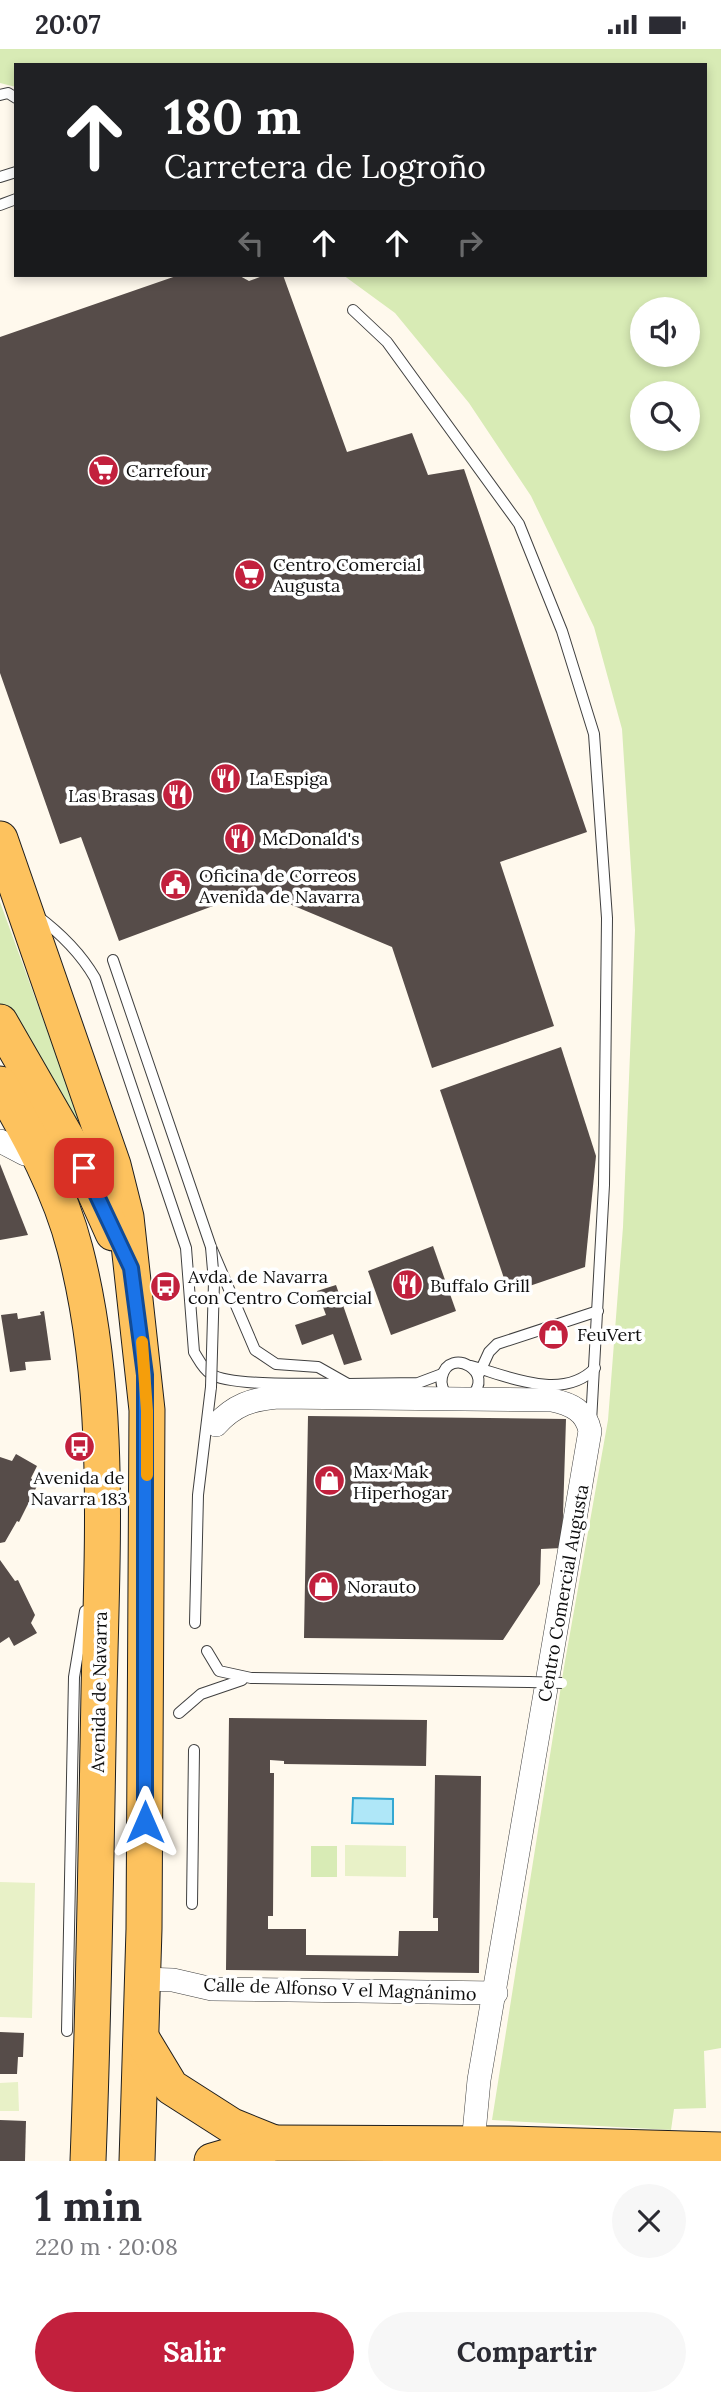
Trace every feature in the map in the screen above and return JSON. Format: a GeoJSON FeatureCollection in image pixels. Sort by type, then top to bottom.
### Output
{"type":"FeatureCollection","features":[{"type":"Feature","properties":{"kind":"main road"},"geometry":{"type":"LineString","coordinates":[[0,839],[113,1165],[127,1217],[147,1411],[143,1979],[138,2161]]}},
{"type":"Feature","properties":{"kind":"main road"},"geometry":{"type":"LineString","coordinates":[[0,1022],[84,1168],[131,1268]]}},
{"type":"Feature","properties":{"kind":"main road"},"geometry":{"type":"LineString","coordinates":[[0,1084],[40,1158],[69,1226]]}},
{"type":"Feature","properties":{"kind":"main road"},"geometry":{"type":"LineString","coordinates":[[0,1112],[13,1148],[69,1226]]}},
{"type":"Feature","properties":{"kind":"main road","name":"Avenida de Navarra"},"geometry":{"type":"LineString","coordinates":[[69,1226],[89,1318],[97,1378],[102,1562],[94,2154]]}},
{"type":"Feature","properties":{"kind":"main road"},"geometry":{"type":"LineString","coordinates":[[142,2039],[172,2087],[232,2126],[274,2143]]}},
{"type":"Feature","properties":{"kind":"main road"},"geometry":{"type":"LineString","coordinates":[[212,2161],[274,2143],[476,2152],[669,2155],[717,2150]]}},
{"type":"Feature","properties":{"kind":"street"},"geometry":{"type":"LineString","coordinates":[[216,1425],[234,1408],[261,1398],[470,1381],[562,1402],[584,1415],[590,1431]]}},
{"type":"Feature","properties":{"kind":"street","name":"Centro Comercial Augusta"},"geometry":{"type":"LineString","coordinates":[[476,2152],[479,2080],[537,1755],[590,1431]]}},
{"type":"Feature","properties":{"kind":"street","name":"Calle de Alfonso V el Magnánimo"},"geometry":{"type":"LineString","coordinates":[[143,1979],[173,1980],[212,1989],[496,1993]]}},
{"type":"Feature","properties":{"kind":"lane"},"geometry":{"type":"LineString","coordinates":[[353,310],[387,342],[519,524],[562,631],[594,734],[607,918],[604,1185],[590,1431]]}},
{"type":"Feature","properties":{"kind":"lane"},"geometry":{"type":"LineString","coordinates":[[25,907],[53,926],[87,964],[95,978],[186,1248],[194,1352],[202,1366],[210,1374],[229,1380],[348,1384],[418,1383],[442,1374],[457,1363],[470,1381]]}},
{"type":"Feature","properties":{"kind":"lane"},"geometry":{"type":"LineString","coordinates":[[113,960],[211,1247],[260,1356],[276,1364],[318,1367],[348,1384]]}},
{"type":"Feature","properties":{"kind":"lane"},"geometry":{"type":"LineString","coordinates":[[195,1623],[198,1495],[211,1387],[214,1282],[211,1247]]}},
{"type":"Feature","properties":{"kind":"lane"},"geometry":{"type":"LineString","coordinates":[[470,1381],[497,1344],[598,1311]]}},
{"type":"Feature","properties":{"kind":"lane"},"geometry":{"type":"LineString","coordinates":[[442,1374],[442,1387],[470,1381],[573,1382],[595,1368]]}},
{"type":"Feature","properties":{"kind":"lane"},"geometry":{"type":"LineString","coordinates":[[211,1387],[216,1425]]}},
{"type":"Feature","properties":{"kind":"lane"},"geometry":{"type":"LineString","coordinates":[[67,2031],[74,1677],[86,1608],[102,1562]]}},
{"type":"Feature","properties":{"kind":"lane"},"geometry":{"type":"LineString","coordinates":[[207,1651],[219,1671],[251,1678],[562,1683]]}},
{"type":"Feature","properties":{"kind":"lane"},"geometry":{"type":"LineString","coordinates":[[179,1713],[195,1697],[213,1688],[251,1678]]}},
{"type":"Feature","properties":{"kind":"lane"},"geometry":{"type":"LineString","coordinates":[[192,1904],[194,1750]]}},
{"type":"Feature","properties":{"kind":"green space"},"geometry":{"type":"Polygon","coordinates":[[[0,49],[721,49],[721,2048],[704,2051],[706,2108],[674,2109],[671,2130],[492,2120],[564,1667],[608,1420],[623,1227],[635,930],[622,729],[594,627],[531,496],[469,403],[395,313],[346,277],[707,277],[707,63],[14,63],[14,86],[0,83],[0,49]]]}},
{"type":"Feature","properties":{"kind":"green space"},"geometry":{"type":"Polygon","coordinates":[[[0,902],[81,1123],[82,1131],[0,1010],[0,902]]]}},
{"type":"Feature","properties":{"kind":"green space"},"geometry":{"type":"Polygon","coordinates":[[[345,1845],[406,1846],[406,1877],[345,1876],[345,1845]]]}},
{"type":"Feature","properties":{"kind":"green space"},"geometry":{"type":"Polygon","coordinates":[[[311,1846],[337,1846],[337,1877],[311,1877],[311,1846]]]}},
{"type":"Feature","properties":{"kind":"green space"},"geometry":{"type":"Polygon","coordinates":[[[0,1882],[35,1883],[32,2018],[0,2017],[0,1882]]]}},
{"type":"Feature","properties":{"kind":"green space"},"geometry":{"type":"Polygon","coordinates":[[[18,2082],[19,2111],[0,2111],[0,2083],[18,2082]]]}},
{"type":"Feature","properties":{"kind":"water"},"geometry":{"type":"Polygon","coordinates":[[[353,1798],[393,1799],[393,1824],[352,1823],[353,1798]]]}},
{"type":"Feature","properties":{"kind":"building","name":"Centro Comercial Augusta"},"geometry":{"type":"Polygon","coordinates":[[[173,277],[242,277],[249,281],[260,277],[284,277],[347,452],[412,433],[428,475],[464,469],[587,832],[500,862],[554,1026],[432,1068],[392,947],[256,890],[119,941],[81,837],[60,844],[0,673],[0,337],[173,277]]]}},
{"type":"Feature","properties":{"kind":"building"},"geometry":{"type":"Polygon","coordinates":[[[561,1047],[596,1156],[585,1267],[509,1293],[440,1090],[561,1047]]]}},
{"type":"Feature","properties":{"kind":"building"},"geometry":{"type":"Polygon","coordinates":[[[0,1164],[28,1235],[0,1240],[0,1164]]]}},
{"type":"Feature","properties":{"kind":"building"},"geometry":{"type":"Polygon","coordinates":[[[433,1246],[456,1311],[391,1335],[368,1271],[433,1246]]]}},
{"type":"Feature","properties":{"kind":"building"},"geometry":{"type":"Polygon","coordinates":[[[336,1285],[362,1360],[344,1365],[333,1334],[302,1345],[295,1325],[326,1315],[317,1291],[336,1285]]]}},
{"type":"Feature","properties":{"kind":"building"},"geometry":{"type":"Polygon","coordinates":[[[44,1311],[51,1360],[25,1362],[26,1370],[10,1372],[1,1315],[17,1313],[18,1319],[41,1315],[40,1312],[44,1311]]]}},
{"type":"Feature","properties":{"kind":"building"},"geometry":{"type":"Polygon","coordinates":[[[308,1416],[566,1419],[562,1548],[541,1549],[540,1584],[503,1640],[304,1638],[308,1416]]]}},
{"type":"Feature","properties":{"kind":"building"},"geometry":{"type":"Polygon","coordinates":[[[16,1454],[37,1466],[31,1478],[37,1486],[19,1522],[17,1521],[5,1542],[0,1543],[0,1457],[12,1461],[16,1454]]]}},
{"type":"Feature","properties":{"kind":"building"},"geometry":{"type":"Polygon","coordinates":[[[0,1560],[15,1581],[18,1580],[35,1615],[31,1623],[37,1633],[14,1646],[9,1637],[0,1643],[0,1560]]]}},
{"type":"Feature","properties":{"kind":"building"},"geometry":{"type":"Polygon","coordinates":[[[229,1718],[427,1720],[426,1766],[284,1764],[284,1761],[270,1760],[270,1773],[274,1773],[273,1916],[268,1916],[268,1929],[306,1929],[306,1955],[398,1956],[399,1931],[438,1931],[438,1918],[433,1918],[435,1775],[481,1776],[479,1973],[226,1970],[229,1718]]]}},
{"type":"Feature","properties":{"kind":"building"},"geometry":{"type":"Polygon","coordinates":[[[0,2032],[24,2033],[23,2057],[18,2057],[17,2074],[0,2074],[0,2032]]]}},
{"type":"Feature","properties":{"kind":"building"},"geometry":{"type":"Polygon","coordinates":[[[0,2120],[26,2121],[25,2161],[0,2161],[0,2120]]]}},
{"type":"Feature","properties":{"kind":"slow traffic"},"geometry":{"type":"LineString","coordinates":[[142,1342],[147,1411],[147,1475]]}},
{"type":"Feature","properties":{"kind":"place","name":"Carrefour"},"geometry":{"type":"Point","coordinates":[103,470]}},
{"type":"Feature","properties":{"kind":"place","name":"Centro Comercial Augusta"},"geometry":{"type":"Point","coordinates":[250,574]}},
{"type":"Feature","properties":{"kind":"place","name":"La Espiga"},"geometry":{"type":"Point","coordinates":[226,778]}},
{"type":"Feature","properties":{"kind":"place","name":"Las Brasas"},"geometry":{"type":"Point","coordinates":[178,795]}},
{"type":"Feature","properties":{"kind":"place","name":"McDonald's"},"geometry":{"type":"Point","coordinates":[239,838]}},
{"type":"Feature","properties":{"kind":"place","name":"Oficina de Correos Avenida de Navarra"},"geometry":{"type":"Point","coordinates":[176,885]}},
{"type":"Feature","properties":{"kind":"place","name":"Buffalo Grill"},"geometry":{"type":"Point","coordinates":[407,1285]}},
{"type":"Feature","properties":{"kind":"place","name":"Avda. de Navarra con Centro Comercial"},"geometry":{"type":"Point","coordinates":[165,1286]}},
{"type":"Feature","properties":{"kind":"place","name":"FeuVert"},"geometry":{"type":"Point","coordinates":[554,1334]}},
{"type":"Feature","properties":{"kind":"place","name":"Avenida de Navarra 183"},"geometry":{"type":"Point","coordinates":[79,1447]}},
{"type":"Feature","properties":{"kind":"place","name":"Max Mak Hiperhogar"},"geometry":{"type":"Point","coordinates":[330,1481]}},
{"type":"Feature","properties":{"kind":"place","name":"Norauto"},"geometry":{"type":"Point","coordinates":[324,1586]}},
{"type":"Feature","properties":{"kind":"route"},"geometry":{"type":"LineString","coordinates":[[84,1168],[131,1268],[145,1375],[145,1822]]}}]}
